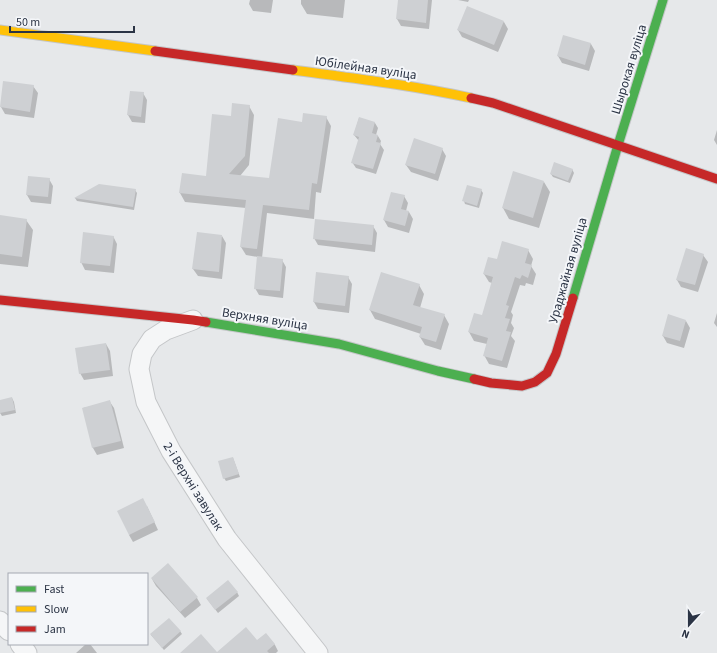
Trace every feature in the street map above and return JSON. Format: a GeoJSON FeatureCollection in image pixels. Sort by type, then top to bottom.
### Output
{"type":"FeatureCollection","features":[{"type":"Feature","properties":{"kind":"street","name":"Шырокая вуліца"},"geometry":{"type":"LineString","coordinates":[[618,145],[663,0]]}},
{"type":"Feature","properties":{"kind":"street","name":"Юбілейная вуліца"},"geometry":{"type":"LineString","coordinates":[[0,30],[368,80],[444,92],[493,104],[717,178]]}},
{"type":"Feature","properties":{"kind":"street","name":"Ураджайная вуліца"},"geometry":{"type":"LineString","coordinates":[[522,386],[535,382],[547,373],[556,354],[618,145]]}},
{"type":"Feature","properties":{"kind":"street","name":"Верхняя вуліца"},"geometry":{"type":"LineString","coordinates":[[0,300],[193,320],[339,344],[431,369],[491,383],[522,386]]}},
{"type":"Feature","properties":{"kind":"street","name":"2-і Верхні завулак"},"geometry":{"type":"LineString","coordinates":[[193,320],[166,330],[152,340],[142,354],[139,369],[146,402],[170,451],[227,539],[318,653]]}},
{"type":"Feature","properties":{"kind":"street"},"geometry":{"type":"LineString","coordinates":[[0,621],[8,630]]}},
{"type":"Feature","properties":{"kind":"street"},"geometry":{"type":"LineString","coordinates":[[21,645],[28,653]]}},
{"type":"Feature","properties":{"kind":"building"},"geometry":{"type":"Polygon","coordinates":[[[398,0],[428,0],[426,23],[396,19],[398,0]]]}},
{"type":"Feature","properties":{"kind":"building"},"geometry":{"type":"Polygon","coordinates":[[[467,6],[504,21],[494,45],[457,30],[467,6]]]}},
{"type":"Feature","properties":{"kind":"building"},"geometry":{"type":"Polygon","coordinates":[[[563,35],[591,43],[585,65],[557,56],[563,35]]]}},
{"type":"Feature","properties":{"kind":"building"},"geometry":{"type":"Polygon","coordinates":[[[3,81],[34,85],[30,112],[0,107],[3,81]]]}},
{"type":"Feature","properties":{"kind":"building"},"geometry":{"type":"Polygon","coordinates":[[[130,91],[144,92],[141,117],[127,115],[130,91]]]}},
{"type":"Feature","properties":{"kind":"building"},"geometry":{"type":"Polygon","coordinates":[[[232,103],[250,105],[245,156],[229,174],[269,178],[278,118],[302,122],[303,113],[327,116],[317,184],[312,183],[309,210],[263,205],[257,249],[240,247],[246,200],[179,193],[182,173],[206,176],[212,114],[231,116],[232,103]]]}},
{"type":"Feature","properties":{"kind":"building"},"geometry":{"type":"Polygon","coordinates":[[[359,117],[375,122],[372,133],[378,135],[376,142],[381,143],[373,169],[351,163],[359,137],[353,135],[359,117]]]}},
{"type":"Feature","properties":{"kind":"building"},"geometry":{"type":"Polygon","coordinates":[[[414,138],[443,148],[435,174],[405,165],[414,138]]]}},
{"type":"Feature","properties":{"kind":"building"},"geometry":{"type":"Polygon","coordinates":[[[554,162],[573,169],[568,181],[550,174],[554,162]]]}},
{"type":"Feature","properties":{"kind":"building"},"geometry":{"type":"Polygon","coordinates":[[[513,171],[544,181],[533,218],[502,208],[513,171]]]}},
{"type":"Feature","properties":{"kind":"building"},"geometry":{"type":"Polygon","coordinates":[[[28,176],[50,178],[48,197],[26,195],[28,176]]]}},
{"type":"Feature","properties":{"kind":"building"},"geometry":{"type":"Polygon","coordinates":[[[99,184],[136,189],[133,207],[74,198],[99,184]]]}},
{"type":"Feature","properties":{"kind":"building"},"geometry":{"type":"Polygon","coordinates":[[[467,185],[482,189],[477,206],[462,201],[467,185]]]}},
{"type":"Feature","properties":{"kind":"building"},"geometry":{"type":"Polygon","coordinates":[[[391,192],[405,195],[401,209],[409,211],[405,226],[383,220],[391,192]]]}},
{"type":"Feature","properties":{"kind":"building"},"geometry":{"type":"Polygon","coordinates":[[[0,215],[27,219],[22,257],[0,254],[0,215]]]}},
{"type":"Feature","properties":{"kind":"building"},"geometry":{"type":"Polygon","coordinates":[[[315,219],[374,225],[372,245],[313,239],[315,219]]]}},
{"type":"Feature","properties":{"kind":"building"},"geometry":{"type":"Polygon","coordinates":[[[83,232],[114,236],[110,266],[80,263],[83,232]]]}},
{"type":"Feature","properties":{"kind":"building"},"geometry":{"type":"Polygon","coordinates":[[[197,232],[222,235],[219,272],[192,269],[197,232]]]}},
{"type":"Feature","properties":{"kind":"building"},"geometry":{"type":"Polygon","coordinates":[[[502,241],[529,249],[525,263],[532,265],[528,278],[522,275],[520,279],[515,277],[506,305],[509,306],[505,318],[510,319],[506,331],[511,332],[502,361],[483,356],[488,338],[468,332],[474,313],[482,315],[493,277],[483,274],[488,257],[497,259],[502,241]]]}},
{"type":"Feature","properties":{"kind":"building"},"geometry":{"type":"Polygon","coordinates":[[[686,248],[704,254],[695,285],[676,280],[686,248]]]}},
{"type":"Feature","properties":{"kind":"building"},"geometry":{"type":"Polygon","coordinates":[[[257,256],[283,259],[280,291],[254,289],[257,256]]]}},
{"type":"Feature","properties":{"kind":"building"},"geometry":{"type":"Polygon","coordinates":[[[316,272],[349,276],[345,306],[313,302],[316,272]]]}},
{"type":"Feature","properties":{"kind":"building"},"geometry":{"type":"Polygon","coordinates":[[[381,272],[420,284],[413,305],[445,314],[436,342],[419,337],[422,327],[369,310],[381,272]]]}},
{"type":"Feature","properties":{"kind":"building"},"geometry":{"type":"Polygon","coordinates":[[[668,314],[686,320],[680,341],[662,336],[668,314]]]}},
{"type":"Feature","properties":{"kind":"building"},"geometry":{"type":"Polygon","coordinates":[[[106,343],[110,370],[79,374],[75,348],[106,343]]]}},
{"type":"Feature","properties":{"kind":"building"},"geometry":{"type":"Polygon","coordinates":[[[12,397],[15,410],[0,413],[0,400],[12,397]]]}},
{"type":"Feature","properties":{"kind":"building"},"geometry":{"type":"Polygon","coordinates":[[[110,400],[121,441],[92,448],[82,408],[110,400]]]}},
{"type":"Feature","properties":{"kind":"building"},"geometry":{"type":"Polygon","coordinates":[[[233,457],[239,474],[223,479],[218,461],[233,457]]]}},
{"type":"Feature","properties":{"kind":"building"},"geometry":{"type":"Polygon","coordinates":[[[143,498],[155,522],[129,535],[117,511],[143,498]]]}},
{"type":"Feature","properties":{"kind":"building"},"geometry":{"type":"Polygon","coordinates":[[[168,563],[198,597],[180,612],[151,578],[168,563]]]}},
{"type":"Feature","properties":{"kind":"building"},"geometry":{"type":"Polygon","coordinates":[[[228,580],[238,592],[215,610],[206,598],[228,580]]]}},
{"type":"Feature","properties":{"kind":"building"},"geometry":{"type":"Polygon","coordinates":[[[169,618],[181,631],[162,648],[150,634],[169,618]]]}},
{"type":"Feature","properties":{"kind":"building"},"geometry":{"type":"Polygon","coordinates":[[[246,627],[257,640],[266,633],[275,644],[267,651],[269,653],[180,653],[201,634],[217,652],[246,627]]]}},
{"type":"Feature","properties":{"kind":"traffic: fast"},"geometry":{"type":"LineString","coordinates":[[573,298],[663,0]]}},
{"type":"Feature","properties":{"kind":"traffic: fast"},"geometry":{"type":"LineString","coordinates":[[206,322],[339,344],[438,371],[474,379]]}},
{"type":"Feature","properties":{"kind":"traffic: slow"},"geometry":{"type":"LineString","coordinates":[[0,30],[155,51]]}},
{"type":"Feature","properties":{"kind":"traffic: slow"},"geometry":{"type":"LineString","coordinates":[[293,70],[360,79],[449,93],[471,98]]}},
{"type":"Feature","properties":{"kind":"traffic: jam"},"geometry":{"type":"LineString","coordinates":[[155,51],[293,70]]}},
{"type":"Feature","properties":{"kind":"traffic: jam"},"geometry":{"type":"LineString","coordinates":[[471,98],[493,103],[717,179]]}},
{"type":"Feature","properties":{"kind":"traffic: jam"},"geometry":{"type":"LineString","coordinates":[[474,379],[491,383],[522,386],[535,382],[547,373],[556,354],[573,298]]}},
{"type":"Feature","properties":{"kind":"traffic: jam"},"geometry":{"type":"LineString","coordinates":[[0,300],[206,322]]}}]}
